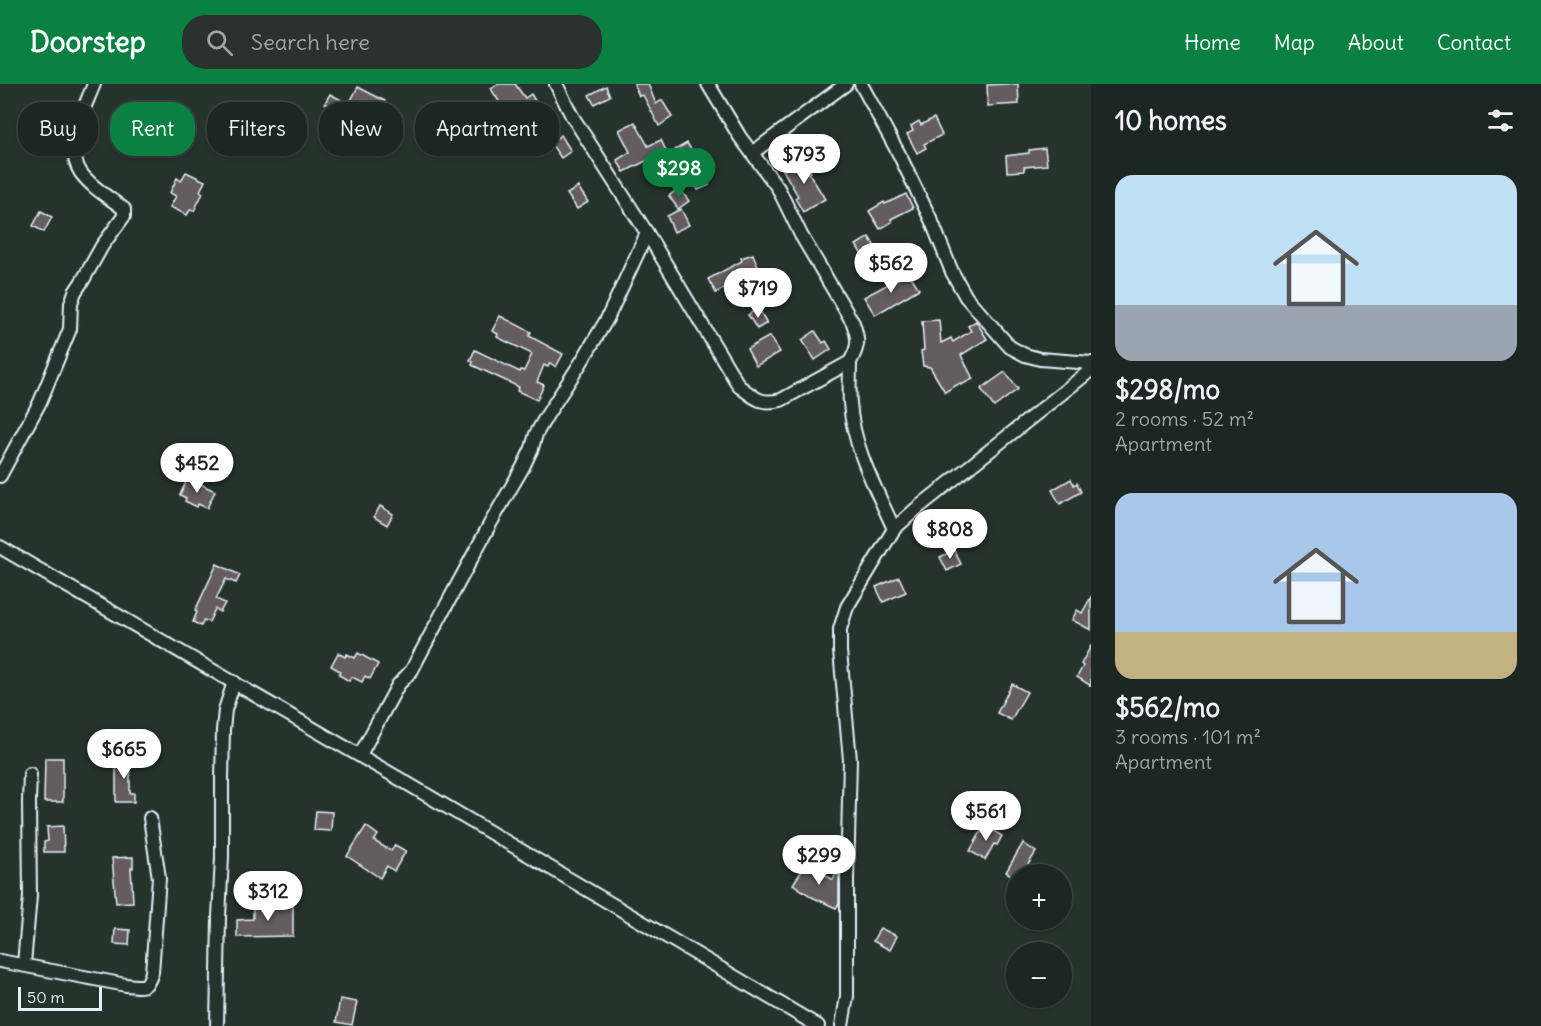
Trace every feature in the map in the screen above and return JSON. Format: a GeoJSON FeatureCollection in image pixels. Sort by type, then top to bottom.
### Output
{"type":"FeatureCollection","features":[{"type":"Feature","properties":{"kind":"street"},"geometry":{"type":"LineString","coordinates":[[0,476],[40,402],[70,329],[71,303],[75,292],[102,246],[124,216],[124,209],[105,196],[81,172],[74,152],[73,146],[78,126],[94,84]]}},
{"type":"Feature","properties":{"kind":"street"},"geometry":{"type":"LineString","coordinates":[[556,84],[572,116],[647,233],[739,386],[759,401],[769,403],[782,400],[850,362]]}},
{"type":"Feature","properties":{"kind":"street"},"geometry":{"type":"LineString","coordinates":[[708,84],[726,115],[778,188],[801,235],[853,323],[858,342],[850,362],[850,404],[854,430],[861,456],[894,529]]}},
{"type":"Feature","properties":{"kind":"street"},"geometry":{"type":"LineString","coordinates":[[752,153],[846,84]]}},
{"type":"Feature","properties":{"kind":"street"},"geometry":{"type":"LineString","coordinates":[[861,84],[899,154],[932,222],[952,272],[966,297],[1010,346],[1025,355],[1040,359],[1091,363]]}},
{"type":"Feature","properties":{"kind":"street"},"geometry":{"type":"LineString","coordinates":[[360,755],[398,685],[412,670],[523,467],[536,434],[607,319],[647,233]]}},
{"type":"Feature","properties":{"kind":"street"},"geometry":{"type":"LineString","coordinates":[[842,1026],[847,996],[850,760],[840,628],[847,607],[894,529],[1091,370]]}},
{"type":"Feature","properties":{"kind":"street"},"geometry":{"type":"LineString","coordinates":[[0,547],[360,755],[818,1026]]}},
{"type":"Feature","properties":{"kind":"street"},"geometry":{"type":"LineString","coordinates":[[217,1026],[223,730],[225,710],[234,682]]}},
{"type":"Feature","properties":{"kind":"street"},"geometry":{"type":"LineString","coordinates":[[24,964],[30,896],[30,774]]}},
{"type":"Feature","properties":{"kind":"street"},"geometry":{"type":"LineString","coordinates":[[0,961],[126,985],[144,986],[149,982],[152,972],[159,878],[150,818]]}},
{"type":"Feature","properties":{"kind":"building"},"geometry":{"type":"Polygon","coordinates":[[[498,84],[515,84],[525,98],[531,94],[536,102],[499,102],[491,89],[498,84]]]}},
{"type":"Feature","properties":{"kind":"building"},"geometry":{"type":"Polygon","coordinates":[[[634,84],[648,84],[656,104],[662,100],[672,117],[659,126],[643,95],[639,96],[634,84]]]}},
{"type":"Feature","properties":{"kind":"building"},"geometry":{"type":"Polygon","coordinates":[[[1018,84],[1019,104],[988,106],[987,85],[1018,84]]]}},
{"type":"Feature","properties":{"kind":"building"},"geometry":{"type":"Polygon","coordinates":[[[606,86],[610,96],[594,104],[589,95],[606,86]]]}},
{"type":"Feature","properties":{"kind":"building"},"geometry":{"type":"Polygon","coordinates":[[[358,87],[385,101],[384,102],[350,102],[358,87]]]}},
{"type":"Feature","properties":{"kind":"building"},"geometry":{"type":"Polygon","coordinates":[[[330,94],[345,102],[326,102],[330,94]]]}},
{"type":"Feature","properties":{"kind":"building"},"geometry":{"type":"Polygon","coordinates":[[[934,118],[942,135],[924,144],[926,148],[917,153],[907,134],[913,131],[911,126],[919,121],[921,125],[934,118]]]}},
{"type":"Feature","properties":{"kind":"building"},"geometry":{"type":"Polygon","coordinates":[[[635,122],[648,146],[661,140],[667,153],[624,172],[617,160],[630,152],[619,130],[635,122]]]}},
{"type":"Feature","properties":{"kind":"building"},"geometry":{"type":"Polygon","coordinates":[[[561,135],[571,151],[561,158],[559,155],[559,136],[561,135]]]}},
{"type":"Feature","properties":{"kind":"building"},"geometry":{"type":"Polygon","coordinates":[[[687,143],[709,185],[698,190],[686,164],[684,166],[675,150],[687,143]]]}},
{"type":"Feature","properties":{"kind":"building"},"geometry":{"type":"Polygon","coordinates":[[[1045,148],[1047,165],[1024,167],[1024,171],[1007,172],[1006,156],[1045,148]]]}},
{"type":"Feature","properties":{"kind":"building"},"geometry":{"type":"Polygon","coordinates":[[[803,158],[811,172],[809,173],[825,199],[803,212],[795,198],[798,196],[783,170],[803,158]]]}},
{"type":"Feature","properties":{"kind":"building"},"geometry":{"type":"Polygon","coordinates":[[[186,172],[205,181],[200,191],[203,193],[194,211],[190,210],[187,215],[170,207],[176,196],[170,193],[177,178],[181,181],[186,172]]]}},
{"type":"Feature","properties":{"kind":"building"},"geometry":{"type":"Polygon","coordinates":[[[578,187],[588,202],[577,209],[567,194],[578,187]]]}},
{"type":"Feature","properties":{"kind":"building"},"geometry":{"type":"Polygon","coordinates":[[[679,188],[689,201],[678,209],[669,196],[679,188]]]}},
{"type":"Feature","properties":{"kind":"building"},"geometry":{"type":"Polygon","coordinates":[[[906,194],[913,208],[891,219],[892,222],[880,229],[869,211],[884,202],[885,204],[906,194]]]}},
{"type":"Feature","properties":{"kind":"building"},"geometry":{"type":"Polygon","coordinates":[[[681,209],[689,225],[674,232],[667,216],[681,209]]]}},
{"type":"Feature","properties":{"kind":"building"},"geometry":{"type":"Polygon","coordinates":[[[41,211],[52,217],[44,232],[33,226],[41,211]]]}},
{"type":"Feature","properties":{"kind":"building"},"geometry":{"type":"Polygon","coordinates":[[[869,237],[877,250],[864,258],[856,245],[869,237]]]}},
{"type":"Feature","properties":{"kind":"building"},"geometry":{"type":"Polygon","coordinates":[[[753,254],[758,267],[756,268],[772,294],[761,300],[748,279],[733,286],[732,284],[716,293],[708,279],[742,261],[741,258],[753,254]]]}},
{"type":"Feature","properties":{"kind":"building"},"geometry":{"type":"Polygon","coordinates":[[[909,273],[919,289],[875,315],[864,297],[909,273]]]}},
{"type":"Feature","properties":{"kind":"building"},"geometry":{"type":"Polygon","coordinates":[[[758,308],[767,323],[757,329],[748,315],[758,308]]]}},
{"type":"Feature","properties":{"kind":"building"},"geometry":{"type":"Polygon","coordinates":[[[500,316],[531,332],[529,336],[563,354],[556,367],[550,363],[548,367],[544,365],[537,382],[544,385],[537,400],[517,391],[519,387],[472,365],[473,362],[470,360],[475,350],[520,372],[524,371],[532,354],[497,337],[498,334],[492,331],[500,316]]]}},
{"type":"Feature","properties":{"kind":"building"},"geometry":{"type":"Polygon","coordinates":[[[939,320],[941,343],[951,338],[953,342],[971,331],[968,326],[976,321],[987,339],[961,355],[973,379],[961,385],[960,383],[945,392],[930,367],[923,366],[921,351],[924,350],[922,321],[939,320]]]}},
{"type":"Feature","properties":{"kind":"building"},"geometry":{"type":"Polygon","coordinates":[[[815,331],[823,343],[826,341],[831,349],[815,360],[802,340],[815,331]]]}},
{"type":"Feature","properties":{"kind":"building"},"geometry":{"type":"Polygon","coordinates":[[[770,336],[780,352],[756,366],[747,349],[770,336]]]}},
{"type":"Feature","properties":{"kind":"building"},"geometry":{"type":"Polygon","coordinates":[[[1005,372],[1018,389],[994,407],[981,389],[1005,372]]]}},
{"type":"Feature","properties":{"kind":"building"},"geometry":{"type":"Polygon","coordinates":[[[188,478],[215,491],[207,508],[198,504],[197,507],[185,501],[186,498],[180,495],[188,478]]]}},
{"type":"Feature","properties":{"kind":"building"},"geometry":{"type":"Polygon","coordinates":[[[1071,479],[1074,485],[1077,483],[1081,492],[1060,504],[1052,490],[1071,479]]]}},
{"type":"Feature","properties":{"kind":"building"},"geometry":{"type":"Polygon","coordinates":[[[380,506],[393,514],[387,525],[374,517],[380,506]]]}},
{"type":"Feature","properties":{"kind":"building"},"geometry":{"type":"Polygon","coordinates":[[[954,550],[961,564],[947,571],[940,557],[954,550]]]}},
{"type":"Feature","properties":{"kind":"building"},"geometry":{"type":"Polygon","coordinates":[[[217,564],[240,575],[236,583],[226,579],[216,599],[225,603],[220,612],[215,609],[209,622],[204,620],[201,626],[193,622],[197,612],[195,611],[217,564]]]}},
{"type":"Feature","properties":{"kind":"building"},"geometry":{"type":"Polygon","coordinates":[[[899,577],[906,592],[883,602],[876,587],[899,577]]]}},
{"type":"Feature","properties":{"kind":"building"},"geometry":{"type":"Polygon","coordinates":[[[1091,597],[1091,630],[1072,620],[1077,610],[1082,613],[1091,597]]]}},
{"type":"Feature","properties":{"kind":"building"},"geometry":{"type":"Polygon","coordinates":[[[1091,646],[1091,686],[1077,677],[1091,646]]]}},
{"type":"Feature","properties":{"kind":"building"},"geometry":{"type":"Polygon","coordinates":[[[338,653],[345,657],[347,654],[355,658],[358,653],[378,664],[370,679],[365,676],[362,682],[352,677],[349,681],[339,675],[340,671],[331,666],[338,653]]]}},
{"type":"Feature","properties":{"kind":"building"},"geometry":{"type":"Polygon","coordinates":[[[1012,684],[1027,692],[1011,720],[997,713],[1012,684]]]}},
{"type":"Feature","properties":{"kind":"building"},"geometry":{"type":"Polygon","coordinates":[[[45,758],[63,758],[63,802],[44,802],[45,758]]]}},
{"type":"Feature","properties":{"kind":"building"},"geometry":{"type":"Polygon","coordinates":[[[134,758],[134,767],[130,767],[130,793],[134,793],[134,802],[116,802],[116,759],[134,758]]]}},
{"type":"Feature","properties":{"kind":"building"},"geometry":{"type":"Polygon","coordinates":[[[316,811],[332,812],[331,831],[314,830],[316,811]]]}},
{"type":"Feature","properties":{"kind":"building"},"geometry":{"type":"Polygon","coordinates":[[[986,823],[1002,836],[997,845],[994,844],[985,860],[970,851],[986,823]]]}},
{"type":"Feature","properties":{"kind":"building"},"geometry":{"type":"Polygon","coordinates":[[[63,826],[64,852],[44,852],[44,842],[48,841],[47,827],[63,826]]]}},
{"type":"Feature","properties":{"kind":"building"},"geometry":{"type":"Polygon","coordinates":[[[366,826],[378,835],[374,841],[391,851],[395,845],[406,851],[394,871],[387,866],[380,878],[347,856],[366,826]]]}},
{"type":"Feature","properties":{"kind":"building"},"geometry":{"type":"Polygon","coordinates":[[[1023,843],[1036,852],[1028,864],[1011,864],[1023,843]]]}},
{"type":"Feature","properties":{"kind":"building"},"geometry":{"type":"Polygon","coordinates":[[[133,857],[133,868],[131,868],[133,902],[116,903],[112,858],[133,857]]]}},
{"type":"Feature","properties":{"kind":"building"},"geometry":{"type":"Polygon","coordinates":[[[807,863],[833,880],[836,874],[839,875],[839,904],[836,908],[812,897],[793,884],[807,863]]]}},
{"type":"Feature","properties":{"kind":"building"},"geometry":{"type":"Polygon","coordinates":[[[253,905],[293,905],[293,936],[237,937],[237,920],[253,919],[253,905]]]}},
{"type":"Feature","properties":{"kind":"building"},"geometry":{"type":"Polygon","coordinates":[[[880,928],[897,936],[890,950],[873,941],[880,928]]]}},
{"type":"Feature","properties":{"kind":"building"},"geometry":{"type":"Polygon","coordinates":[[[115,929],[130,930],[129,945],[114,944],[115,929]]]}},
{"type":"Feature","properties":{"kind":"building"},"geometry":{"type":"Polygon","coordinates":[[[340,999],[357,1002],[352,1025],[336,1022],[340,999]]]}}]}
